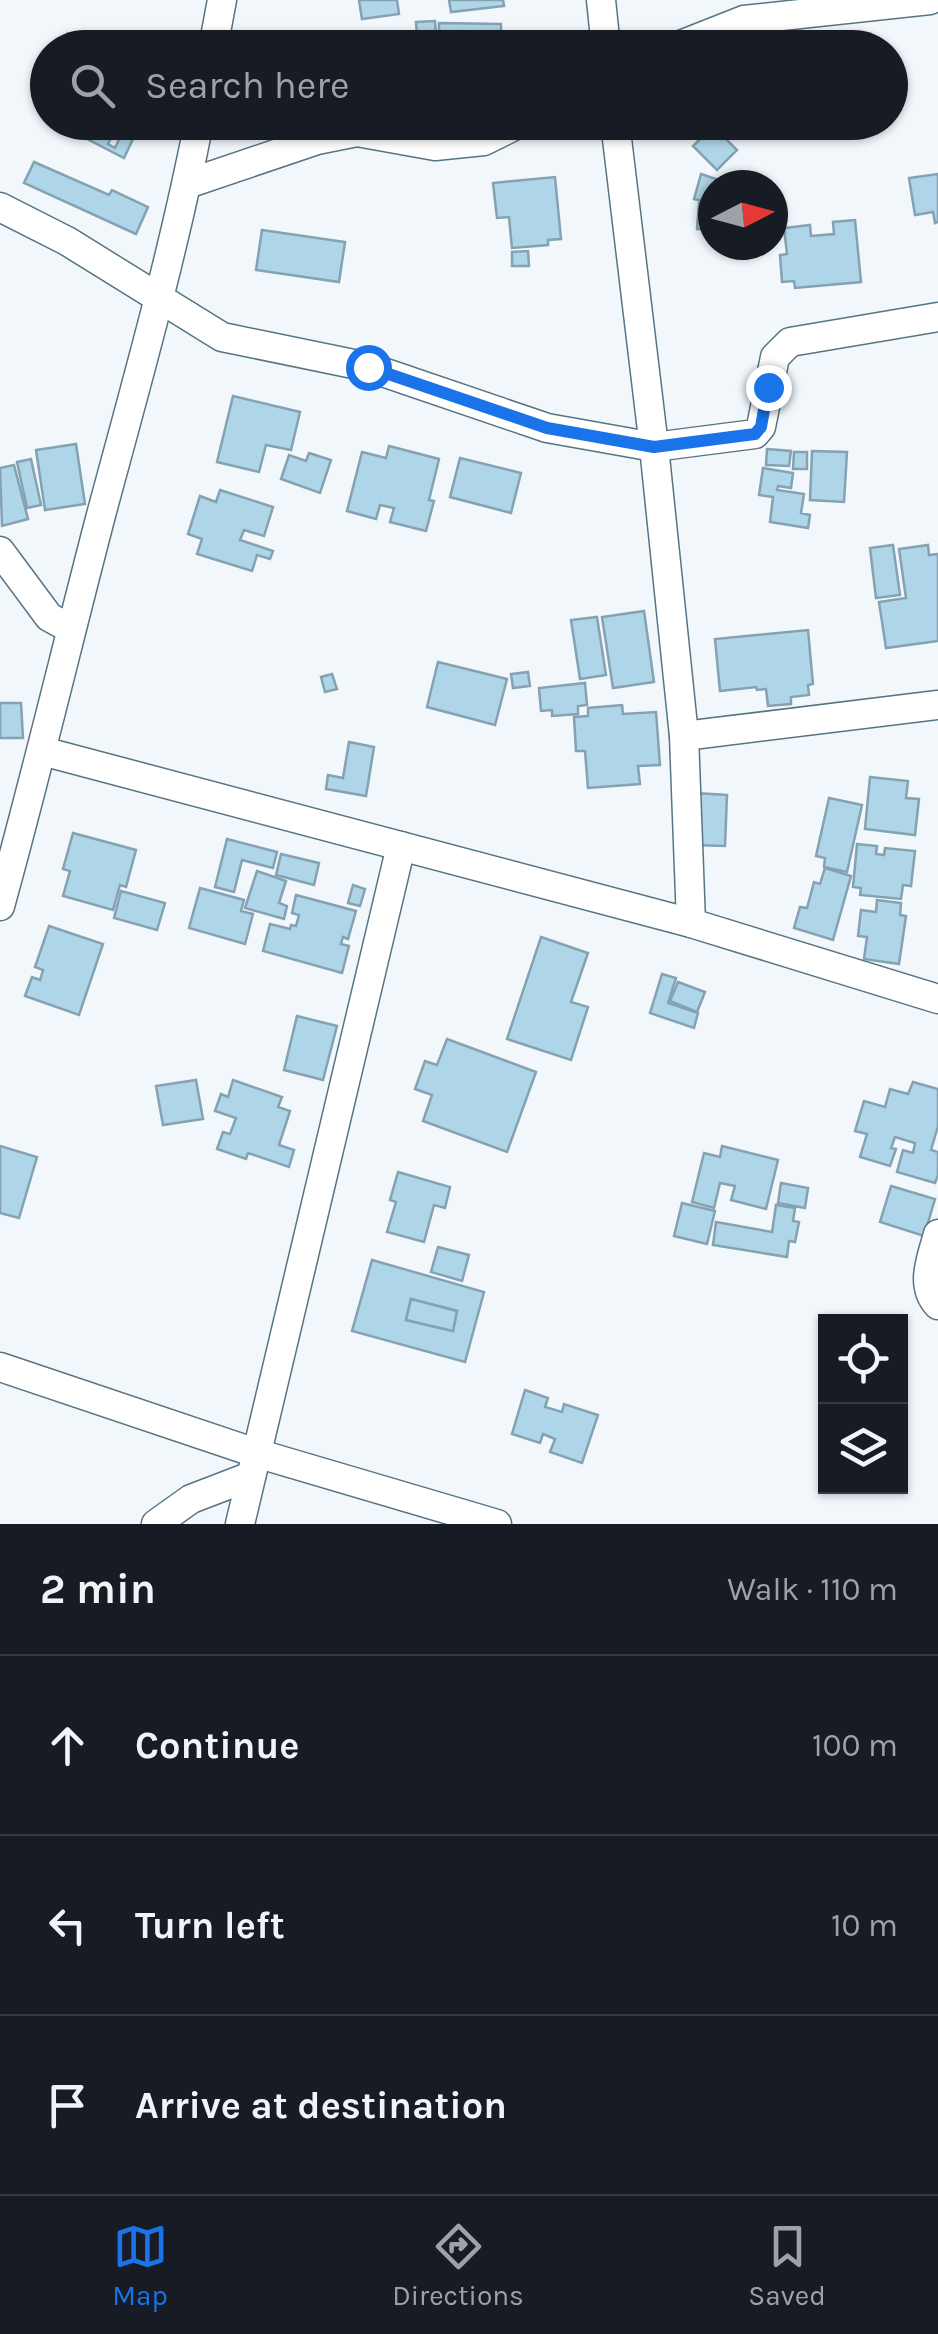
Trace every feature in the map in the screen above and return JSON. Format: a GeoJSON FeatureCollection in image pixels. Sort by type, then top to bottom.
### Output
{"type":"FeatureCollection","features":[{"type":"Feature","properties":{"kind":"street"},"geometry":{"type":"LineString","coordinates":[[216,30],[222,0]]}},
{"type":"Feature","properties":{"kind":"street"},"geometry":{"type":"LineString","coordinates":[[601,0],[604,30]]}},
{"type":"Feature","properties":{"kind":"street"},"geometry":{"type":"LineString","coordinates":[[719,30],[744,20],[930,0]]}},
{"type":"Feature","properties":{"kind":"street"},"geometry":{"type":"LineString","coordinates":[[0,906],[159,296],[195,140]]}},
{"type":"Feature","properties":{"kind":"street"},"geometry":{"type":"LineString","coordinates":[[187,184],[317,140]]}},
{"type":"Feature","properties":{"kind":"street"},"geometry":{"type":"LineString","coordinates":[[402,140],[436,146],[486,140]]}},
{"type":"Feature","properties":{"kind":"street"},"geometry":{"type":"LineString","coordinates":[[617,140],[684,736],[691,924]]}},
{"type":"Feature","properties":{"kind":"street"},"geometry":{"type":"LineString","coordinates":[[0,207],[66,240],[222,337],[368,367],[547,428],[654,447],[755,434],[761,427],[775,357],[790,342],[938,318]]}},
{"type":"Feature","properties":{"kind":"street"},"geometry":{"type":"LineString","coordinates":[[0,551],[49,617],[71,629]]}},
{"type":"Feature","properties":{"kind":"street"},"geometry":{"type":"LineString","coordinates":[[684,736],[938,705]]}},
{"type":"Feature","properties":{"kind":"street"},"geometry":{"type":"LineString","coordinates":[[42,751],[691,924],[938,999]]}},
{"type":"Feature","properties":{"kind":"street"},"geometry":{"type":"LineString","coordinates":[[240,1524],[400,846]]}},
{"type":"Feature","properties":{"kind":"street"},"geometry":{"type":"LineString","coordinates":[[938,1234],[928,1273],[930,1296],[938,1304]]}},
{"type":"Feature","properties":{"kind":"street"},"geometry":{"type":"LineString","coordinates":[[0,1366],[254,1464],[496,1524]]}},
{"type":"Feature","properties":{"kind":"street"},"geometry":{"type":"LineString","coordinates":[[156,1524],[254,1464]]}},
{"type":"Feature","properties":{"kind":"building"},"geometry":{"type":"Polygon","coordinates":[[[359,0],[397,0],[399,14],[362,19],[359,0]]]}},
{"type":"Feature","properties":{"kind":"building"},"geometry":{"type":"Polygon","coordinates":[[[449,0],[503,0],[504,6],[451,12],[449,0]]]}},
{"type":"Feature","properties":{"kind":"building"},"geometry":{"type":"Polygon","coordinates":[[[435,21],[436,30],[417,30],[416,22],[435,21]]]}},
{"type":"Feature","properties":{"kind":"building"},"geometry":{"type":"Polygon","coordinates":[[[439,23],[501,24],[501,30],[439,30],[439,23]]]}},
{"type":"Feature","properties":{"kind":"building"},"geometry":{"type":"Polygon","coordinates":[[[89,140],[110,140],[108,144],[115,148],[119,140],[132,140],[124,158],[89,140]]]}},
{"type":"Feature","properties":{"kind":"building"},"geometry":{"type":"Polygon","coordinates":[[[699,140],[727,140],[737,150],[717,170],[693,146],[699,140]]]}},
{"type":"Feature","properties":{"kind":"building"},"geometry":{"type":"Polygon","coordinates":[[[34,162],[109,195],[112,190],[148,207],[136,234],[24,183],[34,162]]]}},
{"type":"Feature","properties":{"kind":"building"},"geometry":{"type":"Polygon","coordinates":[[[938,174],[935,223],[933,212],[915,215],[909,178],[938,174]]]}},
{"type":"Feature","properties":{"kind":"building"},"geometry":{"type":"Polygon","coordinates":[[[555,177],[561,239],[548,240],[548,245],[512,248],[509,217],[497,218],[493,183],[555,177]]]}},
{"type":"Feature","properties":{"kind":"building"},"geometry":{"type":"Polygon","coordinates":[[[855,220],[861,282],[795,288],[794,281],[782,282],[780,260],[788,260],[788,228],[810,225],[811,236],[834,234],[833,222],[855,220]]]}},
{"type":"Feature","properties":{"kind":"building"},"geometry":{"type":"Polygon","coordinates":[[[262,230],[345,242],[339,282],[256,270],[262,230]]]}},
{"type":"Feature","properties":{"kind":"building"},"geometry":{"type":"Polygon","coordinates":[[[528,251],[529,266],[512,266],[512,252],[528,251]]]}},
{"type":"Feature","properties":{"kind":"building"},"geometry":{"type":"Polygon","coordinates":[[[233,396],[300,412],[291,450],[266,445],[259,472],[217,462],[233,396]]]}},
{"type":"Feature","properties":{"kind":"building"},"geometry":{"type":"Polygon","coordinates":[[[76,444],[85,504],[45,510],[36,450],[76,444]]]}},
{"type":"Feature","properties":{"kind":"building"},"geometry":{"type":"Polygon","coordinates":[[[389,446],[439,459],[426,531],[390,522],[394,508],[380,505],[376,519],[347,511],[362,452],[386,458],[389,446]]]}},
{"type":"Feature","properties":{"kind":"building"},"geometry":{"type":"Polygon","coordinates":[[[767,449],[791,451],[789,466],[766,465],[767,449]]]}},
{"type":"Feature","properties":{"kind":"building"},"geometry":{"type":"Polygon","coordinates":[[[812,451],[847,452],[844,502],[810,500],[812,451]]]}},
{"type":"Feature","properties":{"kind":"building"},"geometry":{"type":"Polygon","coordinates":[[[794,452],[807,452],[807,469],[793,469],[794,452]]]}},
{"type":"Feature","properties":{"kind":"building"},"geometry":{"type":"Polygon","coordinates":[[[309,453],[331,460],[320,493],[281,479],[289,455],[306,461],[309,453]]]}},
{"type":"Feature","properties":{"kind":"building"},"geometry":{"type":"Polygon","coordinates":[[[460,458],[521,473],[511,513],[450,497],[460,458]]]}},
{"type":"Feature","properties":{"kind":"building"},"geometry":{"type":"Polygon","coordinates":[[[31,459],[41,505],[27,508],[17,462],[31,459]]]}},
{"type":"Feature","properties":{"kind":"building"},"geometry":{"type":"Polygon","coordinates":[[[14,465],[28,519],[2,526],[0,468],[14,465]]]}},
{"type":"Feature","properties":{"kind":"building"},"geometry":{"type":"Polygon","coordinates":[[[763,468],[793,473],[791,488],[778,486],[777,490],[804,494],[801,513],[810,515],[808,528],[770,522],[773,497],[759,495],[763,468]]]}},
{"type":"Feature","properties":{"kind":"building"},"geometry":{"type":"Polygon","coordinates":[[[220,490],[273,507],[264,536],[244,530],[240,540],[273,551],[270,559],[257,555],[252,571],[197,554],[202,539],[188,534],[200,496],[216,502],[220,490]]]}},
{"type":"Feature","properties":{"kind":"building"},"geometry":{"type":"Polygon","coordinates":[[[893,545],[900,595],[876,598],[870,548],[893,545]]]}},
{"type":"Feature","properties":{"kind":"building"},"geometry":{"type":"Polygon","coordinates":[[[928,545],[929,555],[938,554],[938,641],[886,648],[879,602],[906,598],[899,549],[928,545]]]}},
{"type":"Feature","properties":{"kind":"building"},"geometry":{"type":"Polygon","coordinates":[[[644,611],[654,682],[613,688],[602,617],[644,611]]]}},
{"type":"Feature","properties":{"kind":"building"},"geometry":{"type":"Polygon","coordinates":[[[597,617],[606,675],[580,679],[571,620],[597,617]]]}},
{"type":"Feature","properties":{"kind":"building"},"geometry":{"type":"Polygon","coordinates":[[[808,630],[813,684],[808,685],[809,695],[791,697],[791,704],[768,706],[766,689],[720,691],[715,639],[808,630]]]}},
{"type":"Feature","properties":{"kind":"building"},"geometry":{"type":"Polygon","coordinates":[[[438,662],[507,679],[495,725],[427,707],[438,662]]]}},
{"type":"Feature","properties":{"kind":"building"},"geometry":{"type":"Polygon","coordinates":[[[528,672],[530,686],[513,688],[511,674],[528,672]]]}},
{"type":"Feature","properties":{"kind":"building"},"geometry":{"type":"Polygon","coordinates":[[[332,674],[337,689],[325,692],[321,677],[332,674]]]}},
{"type":"Feature","properties":{"kind":"building"},"geometry":{"type":"Polygon","coordinates":[[[585,683],[587,705],[578,706],[578,714],[552,716],[552,710],[541,711],[539,688],[585,683]]]}},
{"type":"Feature","properties":{"kind":"building"},"geometry":{"type":"Polygon","coordinates":[[[0,703],[21,703],[23,738],[0,738],[0,703]]]}},
{"type":"Feature","properties":{"kind":"building"},"geometry":{"type":"Polygon","coordinates":[[[622,705],[623,714],[656,712],[660,765],[638,766],[640,784],[588,788],[585,751],[576,751],[574,717],[588,716],[588,708],[622,705]]]}},
{"type":"Feature","properties":{"kind":"building"},"geometry":{"type":"Polygon","coordinates":[[[349,742],[374,747],[366,796],[326,789],[328,775],[343,778],[349,742]]]}},
{"type":"Feature","properties":{"kind":"building"},"geometry":{"type":"Polygon","coordinates":[[[870,777],[908,781],[906,798],[919,799],[915,835],[865,829],[870,777]]]}},
{"type":"Feature","properties":{"kind":"building"},"geometry":{"type":"Polygon","coordinates":[[[695,793],[727,795],[725,846],[693,845],[695,793]]]}},
{"type":"Feature","properties":{"kind":"building"},"geometry":{"type":"Polygon","coordinates":[[[829,798],[862,805],[847,872],[824,867],[825,858],[816,856],[829,798]]]}},
{"type":"Feature","properties":{"kind":"building"},"geometry":{"type":"Polygon","coordinates":[[[73,833],[136,850],[126,887],[120,885],[113,910],[63,896],[70,871],[63,869],[73,833]]]}},
{"type":"Feature","properties":{"kind":"building"},"geometry":{"type":"Polygon","coordinates":[[[227,839],[277,852],[273,868],[242,860],[234,892],[215,887],[227,839]]]}},
{"type":"Feature","properties":{"kind":"building"},"geometry":{"type":"Polygon","coordinates":[[[857,844],[877,846],[876,854],[884,855],[885,848],[915,851],[911,886],[903,885],[901,899],[860,895],[861,888],[853,887],[857,844]]]}},
{"type":"Feature","properties":{"kind":"building"},"geometry":{"type":"Polygon","coordinates":[[[281,854],[319,863],[314,885],[276,875],[281,854]]]}},
{"type":"Feature","properties":{"kind":"building"},"geometry":{"type":"Polygon","coordinates":[[[825,868],[851,876],[833,940],[794,928],[800,907],[807,908],[814,882],[820,884],[825,868]]]}},
{"type":"Feature","properties":{"kind":"building"},"geometry":{"type":"Polygon","coordinates":[[[257,871],[286,881],[279,903],[287,906],[284,919],[245,908],[257,871]]]}},
{"type":"Feature","properties":{"kind":"building"},"geometry":{"type":"Polygon","coordinates":[[[353,885],[365,889],[360,906],[348,903],[353,885]]]}},
{"type":"Feature","properties":{"kind":"building"},"geometry":{"type":"Polygon","coordinates":[[[200,888],[244,900],[241,911],[253,914],[245,944],[189,928],[200,888]]]}},
{"type":"Feature","properties":{"kind":"building"},"geometry":{"type":"Polygon","coordinates":[[[121,891],[165,903],[157,930],[114,918],[121,891]]]}},
{"type":"Feature","properties":{"kind":"building"},"geometry":{"type":"Polygon","coordinates":[[[296,895],[356,911],[348,939],[343,937],[341,944],[349,946],[342,973],[263,951],[270,924],[290,929],[291,925],[296,926],[299,915],[292,913],[296,895]]]}},
{"type":"Feature","properties":{"kind":"building"},"geometry":{"type":"Polygon","coordinates":[[[877,900],[901,903],[900,915],[906,916],[899,964],[864,959],[867,937],[858,936],[861,910],[876,912],[877,900]]]}},
{"type":"Feature","properties":{"kind":"building"},"geometry":{"type":"Polygon","coordinates":[[[49,926],[103,944],[79,1015],[25,996],[32,977],[40,980],[43,970],[35,967],[49,926]]]}},
{"type":"Feature","properties":{"kind":"building"},"geometry":{"type":"Polygon","coordinates":[[[541,937],[588,953],[571,1002],[588,1007],[571,1060],[507,1039],[541,937]]]}},
{"type":"Feature","properties":{"kind":"building"},"geometry":{"type":"Polygon","coordinates":[[[662,974],[676,978],[668,1003],[698,1013],[694,1028],[650,1013],[662,974]]]}},
{"type":"Feature","properties":{"kind":"building"},"geometry":{"type":"Polygon","coordinates":[[[678,982],[705,992],[697,1012],[670,1001],[678,982]]]}},
{"type":"Feature","properties":{"kind":"building"},"geometry":{"type":"Polygon","coordinates":[[[297,1016],[337,1026],[323,1080],[284,1070],[297,1016]]]}},
{"type":"Feature","properties":{"kind":"building"},"geometry":{"type":"Polygon","coordinates":[[[447,1039],[536,1072],[507,1152],[423,1121],[432,1095],[415,1089],[425,1061],[437,1065],[447,1039]]]}},
{"type":"Feature","properties":{"kind":"building"},"geometry":{"type":"Polygon","coordinates":[[[196,1080],[203,1119],[163,1125],[156,1086],[196,1080]]]}},
{"type":"Feature","properties":{"kind":"building"},"geometry":{"type":"Polygon","coordinates":[[[233,1080],[282,1097],[278,1107],[290,1111],[279,1145],[294,1150],[289,1167],[248,1153],[246,1159],[217,1149],[223,1132],[230,1134],[236,1118],[215,1111],[221,1094],[228,1097],[233,1080]]]}},
{"type":"Feature","properties":{"kind":"building"},"geometry":{"type":"Polygon","coordinates":[[[913,1082],[938,1089],[938,1126],[931,1150],[938,1152],[935,1183],[897,1172],[903,1150],[913,1153],[915,1143],[895,1137],[891,1148],[896,1149],[890,1166],[860,1157],[867,1134],[855,1131],[864,1101],[885,1107],[890,1089],[908,1094],[913,1082]]]}},
{"type":"Feature","properties":{"kind":"building"},"geometry":{"type":"Polygon","coordinates":[[[0,1146],[37,1157],[19,1218],[0,1213],[0,1146]]]}},
{"type":"Feature","properties":{"kind":"building"},"geometry":{"type":"Polygon","coordinates":[[[722,1146],[778,1160],[766,1209],[731,1200],[735,1186],[720,1183],[714,1208],[692,1202],[704,1153],[720,1157],[722,1146]]]}},
{"type":"Feature","properties":{"kind":"building"},"geometry":{"type":"Polygon","coordinates":[[[398,1172],[450,1187],[445,1208],[434,1205],[424,1242],[387,1232],[396,1202],[390,1200],[398,1172]]]}},
{"type":"Feature","properties":{"kind":"building"},"geometry":{"type":"Polygon","coordinates":[[[781,1183],[808,1188],[805,1208],[778,1203],[781,1183]]]}},
{"type":"Feature","properties":{"kind":"building"},"geometry":{"type":"Polygon","coordinates":[[[891,1186],[935,1199],[924,1236],[880,1222],[891,1186]]]}},
{"type":"Feature","properties":{"kind":"building"},"geometry":{"type":"Polygon","coordinates":[[[682,1203],[715,1211],[707,1244],[674,1236],[682,1203]]]}},
{"type":"Feature","properties":{"kind":"building"},"geometry":{"type":"Polygon","coordinates":[[[776,1205],[795,1208],[793,1221],[799,1222],[795,1242],[789,1241],[787,1257],[713,1245],[716,1222],[772,1232],[776,1205]]]}},
{"type":"Feature","properties":{"kind":"building"},"geometry":{"type":"Polygon","coordinates":[[[438,1247],[469,1255],[462,1281],[431,1272],[438,1247]]]}},
{"type":"Feature","properties":{"kind":"building"},"geometry":{"type":"Polygon","coordinates":[[[372,1260],[484,1292],[465,1362],[352,1331],[372,1260]],[[411,1299],[406,1320],[453,1331],[457,1311],[411,1299]]]}},
{"type":"Feature","properties":{"kind":"building"},"geometry":{"type":"Polygon","coordinates":[[[411,1299],[457,1311],[453,1331],[406,1320],[411,1299]]]}},
{"type":"Feature","properties":{"kind":"building"},"geometry":{"type":"Polygon","coordinates":[[[525,1390],[548,1398],[545,1407],[562,1412],[564,1404],[598,1415],[582,1463],[550,1452],[555,1439],[543,1434],[540,1443],[512,1434],[525,1390]]]}},
{"type":"Feature","properties":{"kind":"route"},"geometry":{"type":"LineString","coordinates":[[368,367],[547,428],[654,447],[755,434],[761,427],[768,387]]}}]}
